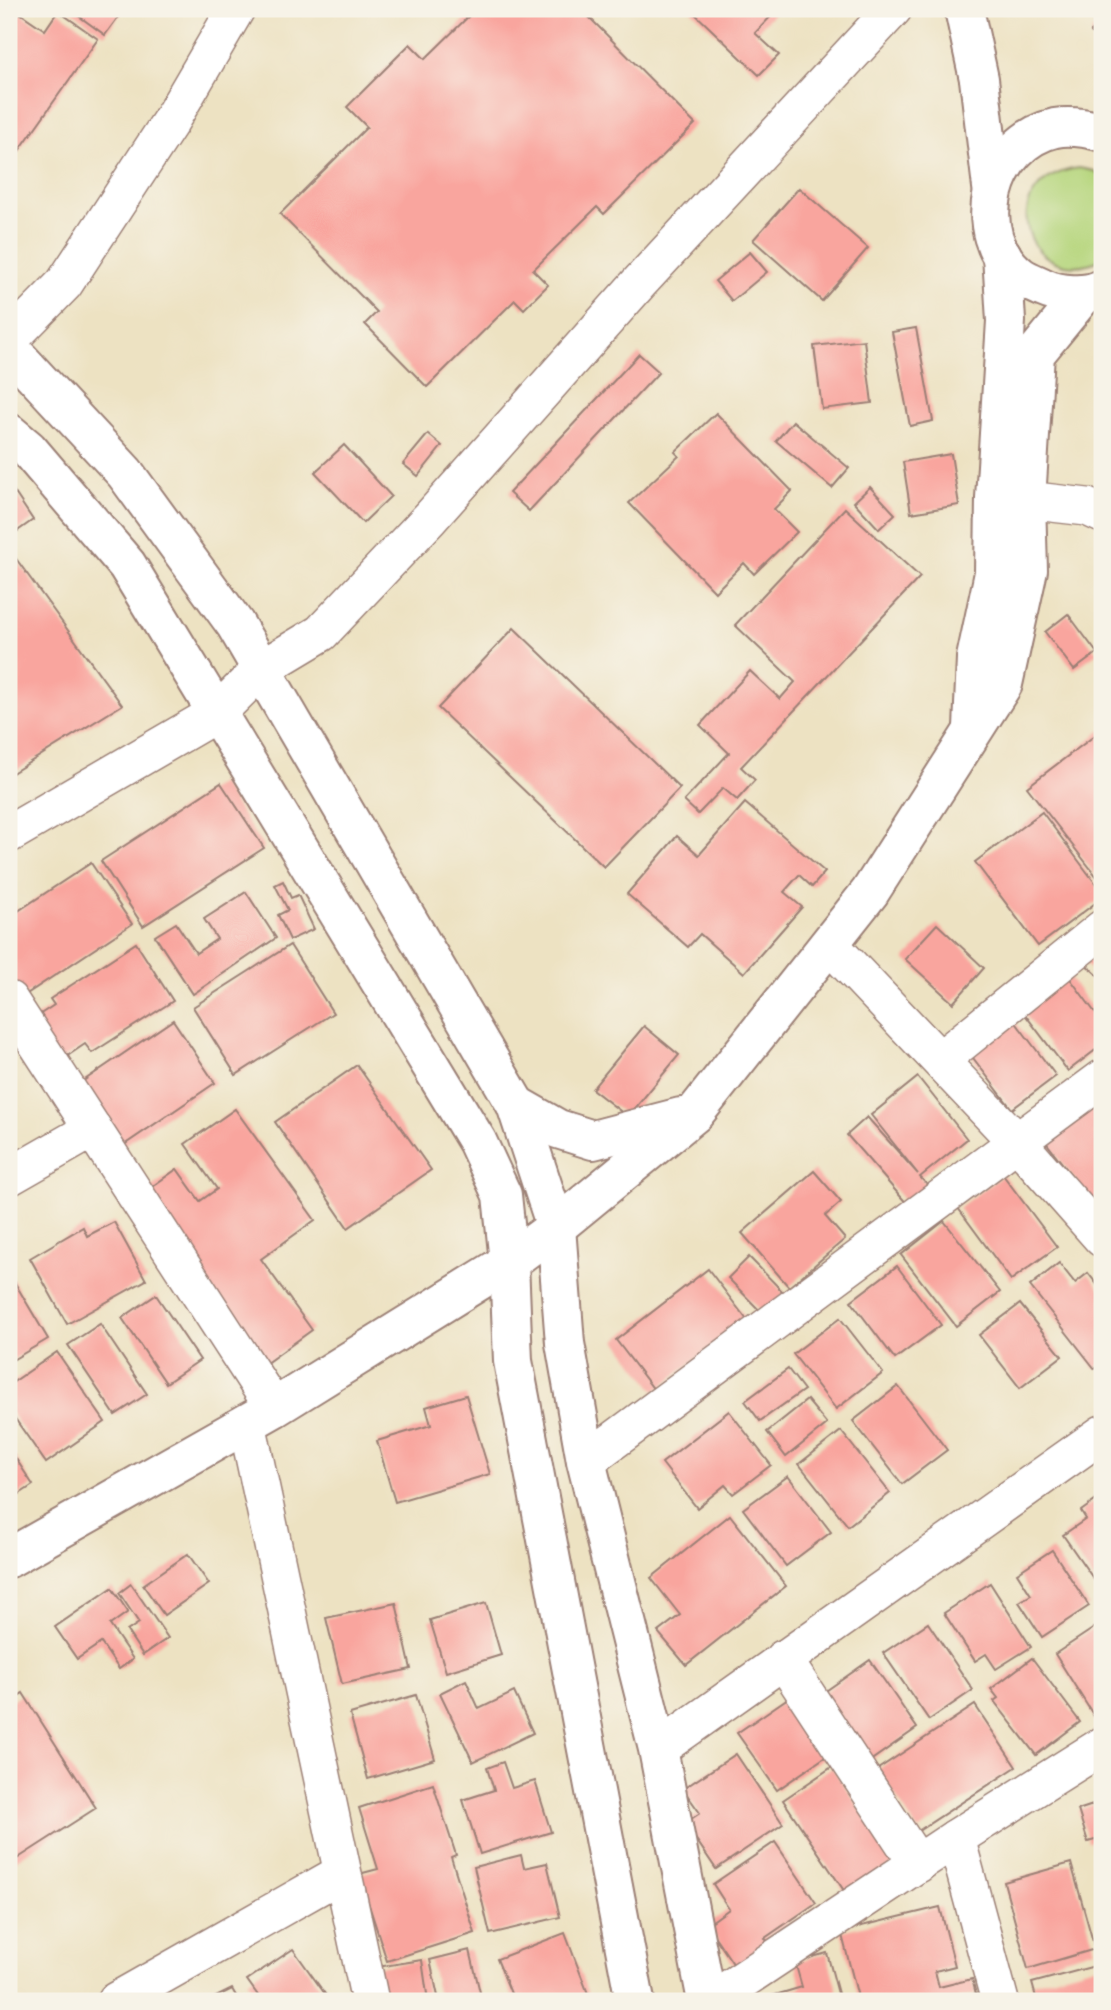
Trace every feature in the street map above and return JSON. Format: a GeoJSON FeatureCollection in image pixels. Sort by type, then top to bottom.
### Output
{"type":"FeatureCollection","features":[{"type":"Feature","properties":{"kind":"street"},"geometry":{"type":"LineString","coordinates":[[9,340],[64,284],[170,122],[236,9]]}},
{"type":"Feature","properties":{"kind":"street"},"geometry":{"type":"LineString","coordinates":[[9,834],[217,713],[261,669],[321,634],[439,508],[658,262],[893,9]]}},
{"type":"Feature","properties":{"kind":"street"},"geometry":{"type":"LineString","coordinates":[[964,9],[979,79],[992,187],[989,213],[993,235],[1002,255],[1020,276],[1052,292],[1093,291]]}},
{"type":"Feature","properties":{"kind":"street"},"geometry":{"type":"LineString","coordinates":[[986,9],[996,78],[1006,106],[1032,137]]}},
{"type":"Feature","properties":{"kind":"street"},"geometry":{"type":"LineString","coordinates":[[992,187],[1003,164],[1032,137],[1055,128],[1084,127],[1102,132]]}},
{"type":"Feature","properties":{"kind":"street"},"geometry":{"type":"LineString","coordinates":[[973,731],[976,658],[994,573],[995,498],[1006,321],[1002,255]]}},
{"type":"Feature","properties":{"kind":"street"},"geometry":{"type":"LineString","coordinates":[[9,1558],[260,1416],[509,1262],[695,1113],[870,892],[1003,684],[1028,570],[1026,500],[1035,354],[1093,291]]}},
{"type":"Feature","properties":{"kind":"street"},"geometry":{"type":"LineString","coordinates":[[9,348],[125,473],[235,624],[516,1105],[556,1227],[565,1343],[586,1461],[659,1749],[709,2001],[956,1838],[1102,1746]]}},
{"type":"Feature","properties":{"kind":"street"},"geometry":{"type":"LineString","coordinates":[[9,432],[28,449],[127,565],[477,1141],[502,1195],[509,1262],[513,1361],[635,2001]]}},
{"type":"Feature","properties":{"kind":"street"},"geometry":{"type":"LineString","coordinates":[[1026,500],[1087,507],[1102,514]]}},
{"type":"Feature","properties":{"kind":"street"},"geometry":{"type":"LineString","coordinates":[[940,1060],[1102,929]]}},
{"type":"Feature","properties":{"kind":"street"},"geometry":{"type":"LineString","coordinates":[[830,944],[1018,1143],[1102,1238]]}},
{"type":"Feature","properties":{"kind":"street"},"geometry":{"type":"LineString","coordinates":[[9,1000],[93,1129],[260,1416],[342,1873],[370,2001]]}},
{"type":"Feature","properties":{"kind":"street"},"geometry":{"type":"LineString","coordinates":[[586,1461],[1102,1079]]}},
{"type":"Feature","properties":{"kind":"street"},"geometry":{"type":"LineString","coordinates":[[516,1105],[558,1129],[593,1140],[695,1113]]}},
{"type":"Feature","properties":{"kind":"street"},"geometry":{"type":"LineString","coordinates":[[9,1177],[93,1129]]}},
{"type":"Feature","properties":{"kind":"street"},"geometry":{"type":"LineString","coordinates":[[659,1749],[1102,1434]]}},
{"type":"Feature","properties":{"kind":"street"},"geometry":{"type":"LineString","coordinates":[[783,1659],[918,1864]]}},
{"type":"Feature","properties":{"kind":"street"},"geometry":{"type":"LineString","coordinates":[[956,1838],[1000,2001]]}},
{"type":"Feature","properties":{"kind":"street"},"geometry":{"type":"LineString","coordinates":[[116,2001],[342,1873]]}},
{"type":"Feature","properties":{"kind":"green space"},"geometry":{"type":"Polygon","coordinates":[[[1079,168],[1102,176],[1102,259],[1076,266],[1054,261],[1038,249],[1029,231],[1027,211],[1034,192],[1051,177],[1079,168]]]}},
{"type":"Feature","properties":{"kind":"building"},"geometry":{"type":"Polygon","coordinates":[[[9,9],[14,9],[45,30],[58,11],[98,39],[11,162],[9,160],[9,9]]]}},
{"type":"Feature","properties":{"kind":"building"},"geometry":{"type":"Polygon","coordinates":[[[69,9],[124,9],[105,35],[69,9]]]}},
{"type":"Feature","properties":{"kind":"building"},"geometry":{"type":"Polygon","coordinates":[[[476,9],[581,9],[695,124],[604,214],[597,207],[533,270],[548,285],[524,309],[515,300],[427,387],[365,324],[377,312],[280,214],[367,127],[347,107],[410,44],[425,59],[476,9]]]}},
{"type":"Feature","properties":{"kind":"building"},"geometry":{"type":"Polygon","coordinates":[[[690,9],[778,9],[755,33],[779,55],[759,75],[690,9]]]}},
{"type":"Feature","properties":{"kind":"building"},"geometry":{"type":"Polygon","coordinates":[[[1091,9],[1102,9],[1102,24],[1091,9]]]}},
{"type":"Feature","properties":{"kind":"building"},"geometry":{"type":"Polygon","coordinates":[[[1102,24],[1102,48],[1091,32],[1102,24]]]}},
{"type":"Feature","properties":{"kind":"building"},"geometry":{"type":"Polygon","coordinates":[[[799,188],[868,248],[822,301],[753,240],[799,188]]]}},
{"type":"Feature","properties":{"kind":"building"},"geometry":{"type":"Polygon","coordinates":[[[750,252],[767,272],[732,301],[715,281],[750,252]]]}},
{"type":"Feature","properties":{"kind":"building"},"geometry":{"type":"Polygon","coordinates":[[[916,328],[933,421],[910,426],[892,332],[916,328]]]}},
{"type":"Feature","properties":{"kind":"building"},"geometry":{"type":"Polygon","coordinates":[[[864,340],[872,403],[822,409],[814,346],[864,340]]]}},
{"type":"Feature","properties":{"kind":"building"},"geometry":{"type":"Polygon","coordinates":[[[639,354],[659,372],[529,511],[509,493],[639,354]]]}},
{"type":"Feature","properties":{"kind":"building"},"geometry":{"type":"Polygon","coordinates":[[[716,413],[792,491],[774,509],[797,532],[754,574],[744,563],[715,592],[629,503],[679,456],[675,452],[716,413]]]}},
{"type":"Feature","properties":{"kind":"building"},"geometry":{"type":"Polygon","coordinates":[[[793,421],[849,468],[832,488],[776,441],[793,421]]]}},
{"type":"Feature","properties":{"kind":"building"},"geometry":{"type":"Polygon","coordinates":[[[428,434],[442,446],[418,476],[403,464],[428,434]]]}},
{"type":"Feature","properties":{"kind":"building"},"geometry":{"type":"Polygon","coordinates":[[[344,445],[391,496],[363,523],[315,472],[344,445]]]}},
{"type":"Feature","properties":{"kind":"building"},"geometry":{"type":"Polygon","coordinates":[[[951,454],[959,505],[911,513],[903,462],[951,454]]]}},
{"type":"Feature","properties":{"kind":"building"},"geometry":{"type":"Polygon","coordinates":[[[11,487],[33,520],[9,537],[9,488],[11,487]]]}},
{"type":"Feature","properties":{"kind":"building"},"geometry":{"type":"Polygon","coordinates":[[[870,487],[895,514],[879,529],[854,502],[870,487]]]}},
{"type":"Feature","properties":{"kind":"building"},"geometry":{"type":"Polygon","coordinates":[[[845,508],[920,577],[741,767],[755,780],[737,800],[723,788],[698,814],[684,801],[729,753],[700,725],[750,671],[780,699],[795,682],[735,625],[845,508]]]}},
{"type":"Feature","properties":{"kind":"building"},"geometry":{"type":"Polygon","coordinates":[[[9,549],[122,705],[9,775],[9,549]]]}},
{"type":"Feature","properties":{"kind":"building"},"geometry":{"type":"Polygon","coordinates":[[[1068,614],[1097,653],[1074,670],[1045,632],[1068,614]]]}},
{"type":"Feature","properties":{"kind":"building"},"geometry":{"type":"Polygon","coordinates":[[[514,628],[680,788],[604,867],[438,708],[514,628]]]}},
{"type":"Feature","properties":{"kind":"building"},"geometry":{"type":"Polygon","coordinates":[[[1102,730],[1102,881],[1101,882],[1027,787],[1102,730]]]}},
{"type":"Feature","properties":{"kind":"building"},"geometry":{"type":"Polygon","coordinates":[[[221,783],[264,848],[143,926],[101,861],[221,783]]]}},
{"type":"Feature","properties":{"kind":"building"},"geometry":{"type":"Polygon","coordinates":[[[745,803],[825,872],[812,887],[799,875],[784,892],[802,907],[744,973],[700,934],[688,947],[627,894],[677,836],[699,855],[745,803]]]}},
{"type":"Feature","properties":{"kind":"building"},"geometry":{"type":"Polygon","coordinates":[[[1042,812],[1102,892],[1102,898],[1038,946],[975,862],[1042,812]]]}},
{"type":"Feature","properties":{"kind":"building"},"geometry":{"type":"Polygon","coordinates":[[[91,863],[132,924],[16,1001],[9,990],[9,907],[14,904],[18,911],[91,863]]]}},
{"type":"Feature","properties":{"kind":"building"},"geometry":{"type":"Polygon","coordinates":[[[283,881],[291,898],[298,895],[314,929],[290,940],[278,915],[288,910],[275,885],[283,881]]]}},
{"type":"Feature","properties":{"kind":"building"},"geometry":{"type":"Polygon","coordinates":[[[246,892],[276,938],[193,994],[155,936],[176,923],[196,953],[217,939],[204,919],[246,892]]]}},
{"type":"Feature","properties":{"kind":"building"},"geometry":{"type":"Polygon","coordinates":[[[937,924],[984,968],[953,1003],[905,959],[937,924]]]}},
{"type":"Feature","properties":{"kind":"building"},"geometry":{"type":"Polygon","coordinates":[[[136,943],[173,1001],[92,1053],[85,1044],[54,1065],[27,1023],[54,1005],[50,999],[136,943]]]}},
{"type":"Feature","properties":{"kind":"building"},"geometry":{"type":"Polygon","coordinates":[[[290,945],[333,1013],[236,1075],[193,1007],[290,945]]]}},
{"type":"Feature","properties":{"kind":"building"},"geometry":{"type":"Polygon","coordinates":[[[1102,945],[1102,979],[1085,964],[1102,945]]]}},
{"type":"Feature","properties":{"kind":"building"},"geometry":{"type":"Polygon","coordinates":[[[1063,969],[1102,1022],[1102,1045],[1068,1071],[1017,1004],[1063,969]]]}},
{"type":"Feature","properties":{"kind":"building"},"geometry":{"type":"Polygon","coordinates":[[[1011,1016],[1056,1076],[1012,1109],[967,1050],[1011,1016]]]}},
{"type":"Feature","properties":{"kind":"building"},"geometry":{"type":"Polygon","coordinates":[[[173,1020],[215,1083],[115,1151],[73,1088],[173,1020]]]}},
{"type":"Feature","properties":{"kind":"building"},"geometry":{"type":"Polygon","coordinates":[[[644,1026],[679,1055],[628,1117],[592,1089],[644,1026]]]}},
{"type":"Feature","properties":{"kind":"building"},"geometry":{"type":"Polygon","coordinates":[[[357,1065],[431,1170],[348,1228],[275,1122],[357,1065]]]}},
{"type":"Feature","properties":{"kind":"building"},"geometry":{"type":"Polygon","coordinates":[[[918,1077],[967,1139],[920,1177],[929,1187],[908,1205],[847,1135],[867,1117],[918,1174],[871,1115],[918,1077]]]}},
{"type":"Feature","properties":{"kind":"building"},"geometry":{"type":"Polygon","coordinates":[[[1091,1100],[1102,1114],[1102,1208],[1099,1211],[1042,1137],[1091,1100]]]}},
{"type":"Feature","properties":{"kind":"building"},"geometry":{"type":"Polygon","coordinates":[[[235,1109],[315,1220],[261,1259],[312,1330],[262,1366],[140,1195],[177,1169],[200,1201],[217,1189],[185,1144],[235,1109]]]}},
{"type":"Feature","properties":{"kind":"building"},"geometry":{"type":"Polygon","coordinates":[[[814,1171],[841,1202],[825,1216],[845,1239],[789,1287],[742,1233],[814,1171]]]}},
{"type":"Feature","properties":{"kind":"building"},"geometry":{"type":"Polygon","coordinates":[[[1003,1175],[1057,1247],[1011,1280],[958,1208],[1003,1175]]]}},
{"type":"Feature","properties":{"kind":"building"},"geometry":{"type":"Polygon","coordinates":[[[944,1221],[1000,1292],[956,1326],[901,1255],[944,1221]]]}},
{"type":"Feature","properties":{"kind":"building"},"geometry":{"type":"Polygon","coordinates":[[[114,1222],[146,1280],[67,1324],[30,1258],[83,1227],[87,1236],[114,1222]]]}},
{"type":"Feature","properties":{"kind":"building"},"geometry":{"type":"Polygon","coordinates":[[[749,1257],[785,1294],[764,1315],[728,1278],[749,1257]]]}},
{"type":"Feature","properties":{"kind":"building"},"geometry":{"type":"Polygon","coordinates":[[[1059,1263],[1075,1283],[1088,1273],[1102,1291],[1102,1364],[1095,1369],[1030,1286],[1059,1263]]]}},
{"type":"Feature","properties":{"kind":"building"},"geometry":{"type":"Polygon","coordinates":[[[897,1266],[941,1325],[895,1359],[851,1301],[897,1266]]]}},
{"type":"Feature","properties":{"kind":"building"},"geometry":{"type":"Polygon","coordinates":[[[708,1269],[747,1320],[655,1391],[616,1340],[708,1269]]]}},
{"type":"Feature","properties":{"kind":"building"},"geometry":{"type":"Polygon","coordinates":[[[9,1273],[48,1339],[9,1362],[9,1273]]]}},
{"type":"Feature","properties":{"kind":"building"},"geometry":{"type":"Polygon","coordinates":[[[156,1295],[200,1360],[166,1383],[122,1318],[156,1295]]]}},
{"type":"Feature","properties":{"kind":"building"},"geometry":{"type":"Polygon","coordinates":[[[1020,1304],[1062,1356],[1020,1388],[979,1335],[1020,1304]]]}},
{"type":"Feature","properties":{"kind":"building"},"geometry":{"type":"Polygon","coordinates":[[[840,1318],[883,1373],[836,1409],[793,1354],[840,1318]]]}},
{"type":"Feature","properties":{"kind":"building"},"geometry":{"type":"Polygon","coordinates":[[[100,1324],[147,1394],[115,1415],[68,1345],[100,1324]]]}},
{"type":"Feature","properties":{"kind":"building"},"geometry":{"type":"Polygon","coordinates":[[[57,1352],[105,1422],[46,1463],[9,1410],[9,1385],[57,1352]]]}},
{"type":"Feature","properties":{"kind":"building"},"geometry":{"type":"Polygon","coordinates":[[[788,1369],[804,1390],[760,1421],[745,1401],[788,1369]]]}},
{"type":"Feature","properties":{"kind":"building"},"geometry":{"type":"Polygon","coordinates":[[[898,1386],[947,1450],[902,1484],[853,1421],[898,1386]]]}},
{"type":"Feature","properties":{"kind":"building"},"geometry":{"type":"Polygon","coordinates":[[[466,1395],[490,1474],[395,1502],[377,1441],[431,1425],[426,1407],[466,1395]]]}},
{"type":"Feature","properties":{"kind":"building"},"geometry":{"type":"Polygon","coordinates":[[[807,1400],[827,1424],[786,1457],[767,1432],[807,1400]]]}},
{"type":"Feature","properties":{"kind":"building"},"geometry":{"type":"Polygon","coordinates":[[[729,1411],[771,1465],[733,1494],[725,1485],[697,1508],[662,1463],[729,1411]]]}},
{"type":"Feature","properties":{"kind":"building"},"geometry":{"type":"Polygon","coordinates":[[[841,1431],[890,1493],[848,1526],[799,1464],[841,1431]]]}},
{"type":"Feature","properties":{"kind":"building"},"geometry":{"type":"Polygon","coordinates":[[[9,1448],[33,1485],[9,1501],[9,1448]]]}},
{"type":"Feature","properties":{"kind":"building"},"geometry":{"type":"Polygon","coordinates":[[[788,1476],[831,1532],[786,1566],[743,1509],[788,1476]]]}},
{"type":"Feature","properties":{"kind":"building"},"geometry":{"type":"Polygon","coordinates":[[[1102,1496],[1102,1581],[1097,1584],[1063,1535],[1086,1519],[1081,1511],[1102,1496]]]}},
{"type":"Feature","properties":{"kind":"building"},"geometry":{"type":"Polygon","coordinates":[[[730,1515],[786,1586],[686,1665],[658,1632],[680,1615],[651,1578],[730,1515]]]}},
{"type":"Feature","properties":{"kind":"building"},"geometry":{"type":"Polygon","coordinates":[[[1052,1550],[1089,1606],[1042,1637],[1019,1602],[1031,1595],[1017,1573],[1052,1550]]]}},
{"type":"Feature","properties":{"kind":"building"},"geometry":{"type":"Polygon","coordinates":[[[188,1554],[209,1584],[164,1615],[143,1585],[188,1554]]]}},
{"type":"Feature","properties":{"kind":"building"},"geometry":{"type":"Polygon","coordinates":[[[990,1583],[1031,1647],[996,1669],[986,1654],[975,1661],[944,1613],[990,1583]]]}},
{"type":"Feature","properties":{"kind":"building"},"geometry":{"type":"Polygon","coordinates":[[[131,1584],[168,1638],[143,1655],[127,1631],[139,1623],[119,1593],[131,1584]]]}},
{"type":"Feature","properties":{"kind":"building"},"geometry":{"type":"Polygon","coordinates":[[[112,1588],[128,1612],[110,1625],[133,1659],[119,1669],[101,1643],[77,1659],[55,1627],[112,1588]]]}},
{"type":"Feature","properties":{"kind":"building"},"geometry":{"type":"Polygon","coordinates":[[[396,1603],[411,1669],[342,1684],[326,1618],[396,1603]]]}},
{"type":"Feature","properties":{"kind":"building"},"geometry":{"type":"Polygon","coordinates":[[[486,1603],[501,1655],[446,1672],[430,1620],[486,1603]]]}},
{"type":"Feature","properties":{"kind":"building"},"geometry":{"type":"Polygon","coordinates":[[[928,1623],[973,1690],[929,1720],[883,1653],[928,1623]]]}},
{"type":"Feature","properties":{"kind":"building"},"geometry":{"type":"Polygon","coordinates":[[[1097,1626],[1102,1633],[1102,1718],[1097,1721],[1055,1654],[1097,1626]]]}},
{"type":"Feature","properties":{"kind":"building"},"geometry":{"type":"Polygon","coordinates":[[[1032,1658],[1080,1722],[1036,1755],[994,1701],[998,1698],[991,1689],[1032,1658]]]}},
{"type":"Feature","properties":{"kind":"building"},"geometry":{"type":"Polygon","coordinates":[[[870,1660],[917,1728],[870,1761],[823,1693],[870,1660]]]}},
{"type":"Feature","properties":{"kind":"building"},"geometry":{"type":"Polygon","coordinates":[[[466,1680],[479,1709],[514,1692],[533,1733],[473,1762],[440,1693],[466,1680]]]}},
{"type":"Feature","properties":{"kind":"building"},"geometry":{"type":"Polygon","coordinates":[[[23,1693],[96,1808],[9,1864],[9,1702],[23,1693]]]}},
{"type":"Feature","properties":{"kind":"building"},"geometry":{"type":"Polygon","coordinates":[[[416,1695],[435,1759],[368,1779],[350,1714],[416,1695]]]}},
{"type":"Feature","properties":{"kind":"building"},"geometry":{"type":"Polygon","coordinates":[[[791,1696],[831,1753],[777,1790],[737,1733],[791,1696]]]}},
{"type":"Feature","properties":{"kind":"building"},"geometry":{"type":"Polygon","coordinates":[[[975,1705],[1016,1767],[918,1831],[878,1769],[975,1705]]]}},
{"type":"Feature","properties":{"kind":"building"},"geometry":{"type":"Polygon","coordinates":[[[736,1754],[783,1824],[716,1869],[685,1823],[700,1813],[683,1789],[736,1754]]]}},
{"type":"Feature","properties":{"kind":"building"},"geometry":{"type":"Polygon","coordinates":[[[503,1762],[512,1788],[535,1781],[551,1832],[480,1854],[463,1800],[494,1790],[487,1768],[503,1762]]]}},
{"type":"Feature","properties":{"kind":"building"},"geometry":{"type":"Polygon","coordinates":[[[832,1767],[896,1862],[847,1895],[783,1800],[832,1767]]]}},
{"type":"Feature","properties":{"kind":"building"},"geometry":{"type":"Polygon","coordinates":[[[433,1784],[456,1855],[451,1857],[475,1933],[387,1961],[359,1874],[378,1869],[359,1808],[433,1784]]]}},
{"type":"Feature","properties":{"kind":"building"},"geometry":{"type":"Polygon","coordinates":[[[1102,1802],[1102,1838],[1088,1842],[1078,1810],[1102,1802]]]}},
{"type":"Feature","properties":{"kind":"building"},"geometry":{"type":"Polygon","coordinates":[[[775,1842],[816,1903],[765,1938],[772,1948],[738,1971],[707,1925],[729,1909],[713,1884],[775,1842]]]}},
{"type":"Feature","properties":{"kind":"building"},"geometry":{"type":"Polygon","coordinates":[[[521,1855],[524,1868],[547,1863],[560,1917],[490,1934],[474,1867],[521,1855]]]}},
{"type":"Feature","properties":{"kind":"building"},"geometry":{"type":"Polygon","coordinates":[[[1071,1863],[1095,1949],[1028,1969],[1004,1882],[1071,1863]]]}},
{"type":"Feature","properties":{"kind":"building"},"geometry":{"type":"Polygon","coordinates":[[[940,1907],[955,1966],[935,1971],[939,1987],[972,1979],[976,1994],[950,2001],[859,2001],[841,1931],[940,1907]]]}},
{"type":"Feature","properties":{"kind":"building"},"geometry":{"type":"Polygon","coordinates":[[[565,1933],[590,1999],[514,2001],[497,1959],[565,1933]]]}},
{"type":"Feature","properties":{"kind":"building"},"geometry":{"type":"Polygon","coordinates":[[[293,1949],[330,2001],[262,2001],[247,1980],[293,1949]]]}},
{"type":"Feature","properties":{"kind":"building"},"geometry":{"type":"Polygon","coordinates":[[[470,1950],[482,2001],[439,2001],[430,1960],[470,1950]]]}},
{"type":"Feature","properties":{"kind":"building"},"geometry":{"type":"Polygon","coordinates":[[[827,1953],[840,2001],[755,2001],[802,1987],[795,1962],[827,1953]]]}},
{"type":"Feature","properties":{"kind":"building"},"geometry":{"type":"Polygon","coordinates":[[[422,1960],[428,2001],[382,2001],[377,1967],[422,1960]]]}},
{"type":"Feature","properties":{"kind":"building"},"geometry":{"type":"Polygon","coordinates":[[[1102,1964],[1102,2001],[1037,2001],[1032,1983],[1102,1964]]]}},
{"type":"Feature","properties":{"kind":"building"},"geometry":{"type":"Polygon","coordinates":[[[232,1989],[239,2001],[208,2001],[232,1989]]]}}]}
